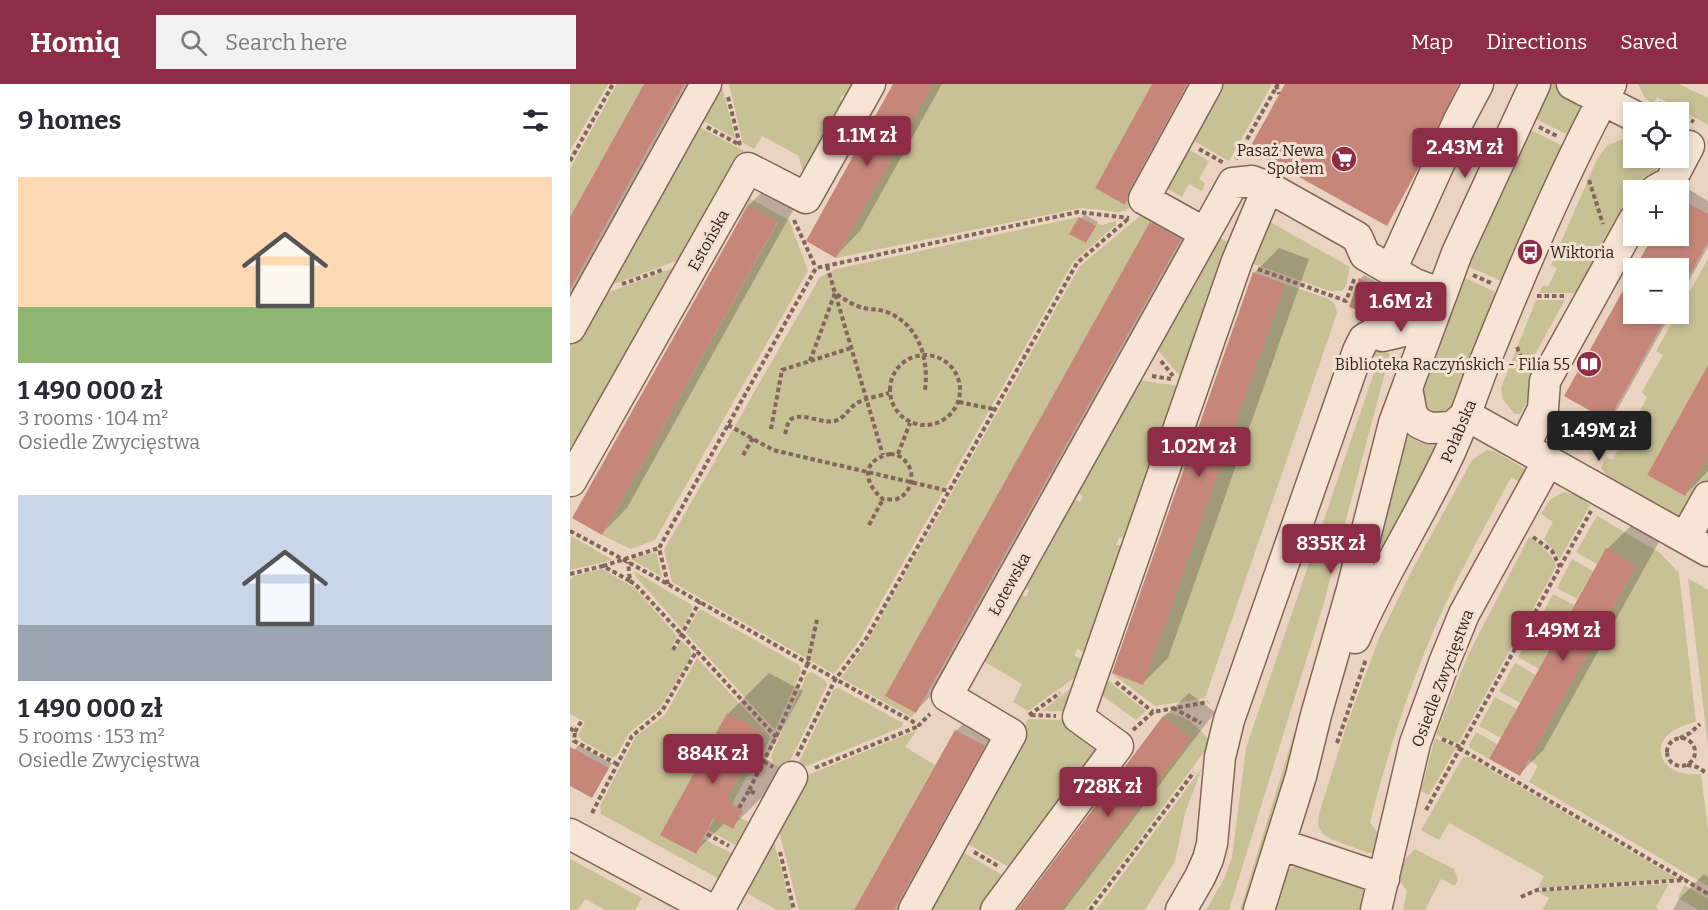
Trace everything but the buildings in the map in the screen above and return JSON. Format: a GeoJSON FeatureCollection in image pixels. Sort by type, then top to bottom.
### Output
{"type":"FeatureCollection","features":[{"type":"Feature","properties":{"kind":"street"},"geometry":{"type":"LineString","coordinates":[[744,157],[806,198],[870,84]]}},
{"type":"Feature","properties":{"kind":"street"},"geometry":{"type":"LineString","coordinates":[[1205,232],[1136,208],[1207,84]]}},
{"type":"Feature","properties":{"kind":"street"},"geometry":{"type":"LineString","coordinates":[[1391,270],[1459,120],[1478,84]]}},
{"type":"Feature","properties":{"kind":"street","name":"Połabska"},"geometry":{"type":"LineString","coordinates":[[1259,910],[1301,776],[1394,423],[1457,253],[1535,84]]}},
{"type":"Feature","properties":{"kind":"street"},"geometry":{"type":"LineString","coordinates":[[1572,84],[1613,90],[1636,102]]}},
{"type":"Feature","properties":{"kind":"street"},"geometry":{"type":"LineString","coordinates":[[570,327],[688,117],[717,89]]}},
{"type":"Feature","properties":{"kind":"street"},"geometry":{"type":"LineString","coordinates":[[1613,90],[1623,102]]}},
{"type":"Feature","properties":{"kind":"street","name":"Połabska"},"geometry":{"type":"LineString","coordinates":[[1301,776],[1350,648],[1373,596],[1449,454],[1466,415],[1487,355],[1575,152],[1613,90]]}},
{"type":"Feature","properties":{"kind":"street"},"geometry":{"type":"LineString","coordinates":[[1575,152],[1593,135],[1607,128],[1623,125]]}},
{"type":"Feature","properties":{"kind":"street"},"geometry":{"type":"LineString","coordinates":[[1670,180],[1692,148]]}},
{"type":"Feature","properties":{"kind":"street","name":"Estońska"},"geometry":{"type":"LineString","coordinates":[[570,480],[572,481],[698,257],[744,157]]}},
{"type":"Feature","properties":{"kind":"street","name":"Łotewska"},"geometry":{"type":"LineString","coordinates":[[947,696],[1233,183],[1251,181],[1268,187]]}},
{"type":"Feature","properties":{"kind":"street"},"geometry":{"type":"LineString","coordinates":[[996,910],[1118,746],[1078,717],[1237,261],[1268,187],[1357,237],[1365,255],[1415,284],[1442,294]]}},
{"type":"Feature","properties":{"kind":"street"},"geometry":{"type":"LineString","coordinates":[[1543,409],[1545,381],[1629,248]]}},
{"type":"Feature","properties":{"kind":"street"},"geometry":{"type":"LineString","coordinates":[[1181,910],[1200,878],[1212,844],[1220,757],[1229,720],[1358,351],[1364,339],[1374,333],[1383,336],[1430,325]]}},
{"type":"Feature","properties":{"kind":"street","name":"Osiedle Zwycięstwa"},"geometry":{"type":"LineString","coordinates":[[1376,910],[1384,879],[1410,828],[1415,743],[1460,624],[1536,454],[1543,409],[1590,327]]}},
{"type":"Feature","properties":{"kind":"street"},"geometry":{"type":"LineString","coordinates":[[1383,336],[1410,380],[1412,415],[1419,423],[1430,428],[1452,427],[1466,415],[1696,545],[1708,497]]}},
{"type":"Feature","properties":{"kind":"street"},"geometry":{"type":"LineString","coordinates":[[914,910],[1011,734],[947,696]]}},
{"type":"Feature","properties":{"kind":"street"},"geometry":{"type":"LineString","coordinates":[[719,910],[792,777]]}},
{"type":"Feature","properties":{"kind":"street"},"geometry":{"type":"LineString","coordinates":[[570,834],[712,910]]}},
{"type":"Feature","properties":{"kind":"street"},"geometry":{"type":"LineString","coordinates":[[1280,844],[1384,879]]}},
{"type":"Feature","properties":{"kind":"path"},"geometry":{"type":"LineString","coordinates":[[570,161],[613,84]]}},
{"type":"Feature","properties":{"kind":"path"},"geometry":{"type":"LineString","coordinates":[[1177,137],[1231,167],[1277,84]]}},
{"type":"Feature","properties":{"kind":"path"},"geometry":{"type":"LineString","coordinates":[[1277,84],[1279,94]]}},
{"type":"Feature","properties":{"kind":"path"},"geometry":{"type":"LineString","coordinates":[[717,89],[744,157]]}},
{"type":"Feature","properties":{"kind":"path"},"geometry":{"type":"LineString","coordinates":[[688,117],[744,157]]}},
{"type":"Feature","properties":{"kind":"path"},"geometry":{"type":"LineString","coordinates":[[1529,122],[1575,152],[1606,232],[1629,248]]}},
{"type":"Feature","properties":{"kind":"path"},"geometry":{"type":"LineString","coordinates":[[1245,142],[1251,145]]}},
{"type":"Feature","properties":{"kind":"path"},"geometry":{"type":"LineString","coordinates":[[806,198],[794,220],[816,268]]}},
{"type":"Feature","properties":{"kind":"path"},"geometry":{"type":"LineString","coordinates":[[816,268],[1078,212],[1136,208]]}},
{"type":"Feature","properties":{"kind":"path"},"geometry":{"type":"LineString","coordinates":[[947,696],[920,725],[792,777],[794,762],[835,680],[866,639],[1077,263],[1136,208]]}},
{"type":"Feature","properties":{"kind":"path"},"geometry":{"type":"LineString","coordinates":[[587,297],[698,257]]}},
{"type":"Feature","properties":{"kind":"path"},"geometry":{"type":"LineString","coordinates":[[1237,261],[1346,301],[1358,268]]}},
{"type":"Feature","properties":{"kind":"path"},"geometry":{"type":"LineString","coordinates":[[827,266],[883,455]]}},
{"type":"Feature","properties":{"kind":"path"},"geometry":{"type":"LineString","coordinates":[[668,584],[659,548],[816,268]]}},
{"type":"Feature","properties":{"kind":"path"},"geometry":{"type":"LineString","coordinates":[[1472,274],[1492,284]]}},
{"type":"Feature","properties":{"kind":"path"},"geometry":{"type":"LineString","coordinates":[[835,293],[863,308],[877,309],[890,314],[915,333],[927,366],[925,390]]}},
{"type":"Feature","properties":{"kind":"path"},"geometry":{"type":"LineString","coordinates":[[810,361],[835,293]]}},
{"type":"Feature","properties":{"kind":"path"},"geometry":{"type":"LineString","coordinates":[[771,429],[782,370],[851,348]]}},
{"type":"Feature","properties":{"kind":"path"},"geometry":{"type":"LineString","coordinates":[[924,354],[934,355],[952,367],[958,377],[961,390],[959,402],[951,414],[939,423],[925,426],[910,423],[899,414],[892,404],[889,393],[890,383],[901,363],[912,356],[924,354]]}},
{"type":"Feature","properties":{"kind":"path"},"geometry":{"type":"LineString","coordinates":[[1128,372],[1195,382]]}},
{"type":"Feature","properties":{"kind":"path"},"geometry":{"type":"LineString","coordinates":[[785,434],[792,418],[834,421],[842,418],[857,403],[889,393]]}},
{"type":"Feature","properties":{"kind":"path"},"geometry":{"type":"LineString","coordinates":[[959,402],[993,410]]}},
{"type":"Feature","properties":{"kind":"path"},"geometry":{"type":"LineString","coordinates":[[898,454],[910,423]]}},
{"type":"Feature","properties":{"kind":"path"},"geometry":{"type":"LineString","coordinates":[[728,424],[773,450],[949,491]]}},
{"type":"Feature","properties":{"kind":"path"},"geometry":{"type":"LineString","coordinates":[[743,455],[753,438]]}},
{"type":"Feature","properties":{"kind":"path"},"geometry":{"type":"LineString","coordinates":[[898,454],[906,460],[911,471],[912,482],[906,492],[897,499],[883,500],[873,492],[868,483],[868,472],[873,462],[883,455],[898,454]]}},
{"type":"Feature","properties":{"kind":"path"},"geometry":{"type":"LineString","coordinates":[[868,525],[883,500]]}},
{"type":"Feature","properties":{"kind":"path"},"geometry":{"type":"LineString","coordinates":[[1410,828],[1460,748],[1592,509]]}},
{"type":"Feature","properties":{"kind":"path"},"geometry":{"type":"LineString","coordinates":[[570,531],[700,601],[807,665],[920,725]]}},
{"type":"Feature","properties":{"kind":"path"},"geometry":{"type":"LineString","coordinates":[[1527,534],[1548,547],[1560,567]]}},
{"type":"Feature","properties":{"kind":"path"},"geometry":{"type":"LineString","coordinates":[[570,574],[659,548]]}},
{"type":"Feature","properties":{"kind":"path"},"geometry":{"type":"LineString","coordinates":[[628,562],[630,581]]}},
{"type":"Feature","properties":{"kind":"path"},"geometry":{"type":"LineString","coordinates":[[603,566],[636,585],[776,737]]}},
{"type":"Feature","properties":{"kind":"path"},"geometry":{"type":"LineString","coordinates":[[673,650],[700,601]]}},
{"type":"Feature","properties":{"kind":"path"},"geometry":{"type":"LineString","coordinates":[[749,790],[776,737],[807,665],[817,620]]}},
{"type":"Feature","properties":{"kind":"path"},"geometry":{"type":"LineString","coordinates":[[592,813],[632,736],[662,711],[697,650]]}},
{"type":"Feature","properties":{"kind":"path"},"geometry":{"type":"LineString","coordinates":[[1336,746],[1367,657]]}},
{"type":"Feature","properties":{"kind":"path"},"geometry":{"type":"LineString","coordinates":[[1118,746],[1153,712],[1208,702]]}},
{"type":"Feature","properties":{"kind":"path"},"geometry":{"type":"LineString","coordinates":[[1173,708],[1201,723]]}},
{"type":"Feature","properties":{"kind":"path"},"geometry":{"type":"LineString","coordinates":[[1011,734],[1023,716],[1078,717]]}},
{"type":"Feature","properties":{"kind":"path"},"geometry":{"type":"LineString","coordinates":[[582,720],[575,732],[574,741],[617,764]]}},
{"type":"Feature","properties":{"kind":"path"},"geometry":{"type":"LineString","coordinates":[[1700,724],[1690,733],[1672,741],[1668,747],[1668,758],[1677,766],[1688,765],[1705,772]]}},
{"type":"Feature","properties":{"kind":"path"},"geometry":{"type":"LineString","coordinates":[[570,728],[575,732]]}},
{"type":"Feature","properties":{"kind":"path"},"geometry":{"type":"LineString","coordinates":[[1434,736],[1460,748],[1708,894]]}},
{"type":"Feature","properties":{"kind":"path"},"geometry":{"type":"LineString","coordinates":[[1679,739],[1688,741],[1694,748],[1694,758],[1688,765]]}},
{"type":"Feature","properties":{"kind":"path"},"geometry":{"type":"LineString","coordinates":[[1090,910],[1195,771]]}},
{"type":"Feature","properties":{"kind":"path"},"geometry":{"type":"LineString","coordinates":[[771,816],[794,910]]}},
{"type":"Feature","properties":{"kind":"path"},"geometry":{"type":"LineString","coordinates":[[953,840],[1020,878]]}},
{"type":"Feature","properties":{"kind":"path"},"geometry":{"type":"LineString","coordinates":[[1521,897],[1537,890],[1685,880]]}},
{"type":"Feature","properties":{"kind":"shaded area"},"geometry":{"type":"Polygon","coordinates":[[[570,84],[608,84],[570,151],[570,84]]]}},
{"type":"Feature","properties":{"kind":"shaded area"},"geometry":{"type":"Polygon","coordinates":[[[617,84],[644,84],[570,217],[570,169],[617,84]]]}},
{"type":"Feature","properties":{"kind":"shaded area"},"geometry":{"type":"Polygon","coordinates":[[[714,84],[721,84],[736,139],[697,117],[714,84]]]}},
{"type":"Feature","properties":{"kind":"shaded area"},"geometry":{"type":"Polygon","coordinates":[[[729,84],[866,84],[855,103],[842,95],[840,99],[853,106],[803,173],[799,156],[762,136],[754,149],[743,143],[729,84]]]}},
{"type":"Feature","properties":{"kind":"shaded area"},"geometry":{"type":"Polygon","coordinates":[[[933,84],[1152,84],[1095,188],[1125,205],[1134,190],[1130,207],[1120,212],[1081,208],[836,258],[933,84]]]}},
{"type":"Feature","properties":{"kind":"shaded area"},"geometry":{"type":"Polygon","coordinates":[[[1214,84],[1270,84],[1271,86],[1229,161],[1185,136],[1214,84]]]}},
{"type":"Feature","properties":{"kind":"shaded area"},"geometry":{"type":"Polygon","coordinates":[[[1546,84],[1557,84],[1588,103],[1572,137],[1530,116],[1546,84]]]}},
{"type":"Feature","properties":{"kind":"shaded area"},"geometry":{"type":"Polygon","coordinates":[[[1638,84],[1679,84],[1708,98],[1708,125],[1689,115],[1689,102],[1666,102],[1657,97],[1654,102],[1650,102],[1645,98],[1638,84]]]}},
{"type":"Feature","properties":{"kind":"shaded area"},"geometry":{"type":"Polygon","coordinates":[[[692,123],[748,153],[690,256],[600,289],[692,123]]]}},
{"type":"Feature","properties":{"kind":"shaded area"},"geometry":{"type":"Polygon","coordinates":[[[1525,127],[1567,148],[1503,282],[1463,264],[1525,127]]]}},
{"type":"Feature","properties":{"kind":"shaded area"},"geometry":{"type":"Polygon","coordinates":[[[1623,139],[1623,168],[1658,168],[1651,180],[1623,180],[1623,213],[1597,260],[1587,293],[1539,293],[1543,285],[1548,287],[1557,268],[1551,265],[1597,159],[1608,145],[1623,139]]]}},
{"type":"Feature","properties":{"kind":"shaded area"},"geometry":{"type":"Polygon","coordinates":[[[1181,145],[1209,161],[1199,179],[1205,183],[1202,191],[1189,184],[1182,197],[1163,186],[1181,145]]]}},
{"type":"Feature","properties":{"kind":"shaded area"},"geometry":{"type":"Polygon","coordinates":[[[744,198],[749,198],[789,220],[808,271],[655,540],[631,549],[602,535],[778,222],[748,205],[739,220],[729,213],[744,198]]]}},
{"type":"Feature","properties":{"kind":"shaded area"},"geometry":{"type":"Polygon","coordinates":[[[1141,215],[1152,220],[886,695],[916,713],[911,717],[841,678],[867,642],[1080,266],[1141,215]]]}},
{"type":"Feature","properties":{"kind":"shaded area"},"geometry":{"type":"Polygon","coordinates":[[[1079,217],[1070,234],[1086,243],[1097,223],[1102,225],[1116,221],[1116,225],[1073,262],[859,641],[834,674],[672,582],[664,550],[820,277],[836,269],[1079,217]]]}},
{"type":"Feature","properties":{"kind":"shaded area"},"geometry":{"type":"Polygon","coordinates":[[[1268,223],[1272,223],[1350,267],[1346,286],[1342,291],[1329,291],[1251,263],[1268,223]]]}},
{"type":"Feature","properties":{"kind":"shaded area"},"geometry":{"type":"Polygon","coordinates":[[[1212,234],[1236,246],[1189,378],[1179,375],[1152,343],[1212,234]]]}},
{"type":"Feature","properties":{"kind":"shaded area"},"geometry":{"type":"Polygon","coordinates":[[[1708,259],[1708,370],[1647,475],[1685,496],[1708,455],[1708,484],[1682,516],[1678,516],[1609,478],[1601,468],[1606,457],[1612,460],[1647,398],[1642,392],[1663,355],[1656,351],[1671,324],[1689,324],[1689,293],[1708,259]]]}},
{"type":"Feature","properties":{"kind":"shaded area"},"geometry":{"type":"Polygon","coordinates":[[[686,263],[577,447],[570,449],[570,344],[596,297],[686,263]]]}},
{"type":"Feature","properties":{"kind":"shaded area"},"geometry":{"type":"Polygon","coordinates":[[[1459,275],[1499,294],[1453,412],[1428,422],[1415,396],[1459,275]]]}},
{"type":"Feature","properties":{"kind":"shaded area"},"geometry":{"type":"Polygon","coordinates":[[[1285,284],[1329,299],[1335,304],[1337,313],[1205,698],[1155,706],[1111,673],[1143,684],[1285,284]]]}},
{"type":"Feature","properties":{"kind":"shaded area"},"geometry":{"type":"Polygon","coordinates":[[[1536,300],[1565,300],[1529,365],[1547,366],[1520,414],[1515,414],[1503,400],[1501,388],[1536,300]]]}},
{"type":"Feature","properties":{"kind":"shaded area"},"geometry":{"type":"Polygon","coordinates":[[[1385,351],[1390,354],[1323,606],[1229,910],[1206,910],[1224,879],[1232,857],[1246,748],[1379,358],[1365,352],[1385,351]]]}},
{"type":"Feature","properties":{"kind":"shaded area"},"geometry":{"type":"Polygon","coordinates":[[[1397,364],[1400,367],[1248,910],[1240,910],[1326,629],[1397,364]]]}},
{"type":"Feature","properties":{"kind":"shaded area"},"geometry":{"type":"Polygon","coordinates":[[[1130,379],[1186,387],[1132,536],[1119,538],[1116,545],[1131,545],[1091,655],[1077,649],[1075,656],[1089,662],[1084,671],[1028,711],[1013,702],[1022,684],[975,656],[1012,590],[1026,597],[1029,590],[1017,583],[1067,494],[1080,502],[1083,497],[1071,487],[1130,379]]]}},
{"type":"Feature","properties":{"kind":"shaded area"},"geometry":{"type":"Polygon","coordinates":[[[1402,433],[1419,442],[1438,447],[1375,562],[1372,562],[1402,433]]]}},
{"type":"Feature","properties":{"kind":"shaded area"},"geometry":{"type":"Polygon","coordinates":[[[1487,450],[1496,452],[1530,472],[1526,486],[1511,477],[1432,633],[1402,713],[1370,822],[1382,839],[1373,853],[1368,853],[1331,839],[1322,833],[1318,826],[1319,814],[1348,721],[1380,636],[1409,576],[1472,460],[1487,450]]]}},
{"type":"Feature","properties":{"kind":"shaded area"},"geometry":{"type":"Polygon","coordinates":[[[1563,492],[1577,495],[1590,505],[1560,559],[1544,539],[1553,522],[1541,514],[1550,500],[1563,492]]]}},
{"type":"Feature","properties":{"kind":"shaded area"},"geometry":{"type":"Polygon","coordinates":[[[1597,516],[1659,552],[1679,573],[1696,722],[1682,726],[1669,734],[1661,745],[1661,751],[1665,763],[1675,771],[1701,774],[1708,830],[1708,886],[1529,782],[1538,766],[1529,760],[1636,566],[1606,549],[1597,564],[1576,552],[1597,516]]]}},
{"type":"Feature","properties":{"kind":"shaded area"},"geometry":{"type":"Polygon","coordinates":[[[571,536],[613,560],[570,570],[571,536]]]}},
{"type":"Feature","properties":{"kind":"shaded area"},"geometry":{"type":"Polygon","coordinates":[[[1529,537],[1542,546],[1556,567],[1458,744],[1436,735],[1468,655],[1529,537]]]}},
{"type":"Feature","properties":{"kind":"shaded area"},"geometry":{"type":"Polygon","coordinates":[[[656,552],[662,577],[631,559],[656,552]]]}},
{"type":"Feature","properties":{"kind":"shaded area"},"geometry":{"type":"Polygon","coordinates":[[[1572,559],[1593,571],[1577,599],[1557,588],[1572,559]]]}},
{"type":"Feature","properties":{"kind":"shaded area"},"geometry":{"type":"Polygon","coordinates":[[[602,569],[635,588],[677,636],[671,649],[675,651],[681,640],[691,650],[691,657],[660,708],[629,733],[617,755],[612,758],[581,740],[578,735],[585,722],[570,714],[570,580],[574,576],[602,569]]]}},
{"type":"Feature","properties":{"kind":"shaded area"},"geometry":{"type":"Polygon","coordinates":[[[634,571],[692,605],[692,610],[682,629],[636,577],[634,571]]]}},
{"type":"Feature","properties":{"kind":"shaded area"},"geometry":{"type":"Polygon","coordinates":[[[1688,578],[1708,590],[1708,746],[1688,578]]]}},
{"type":"Feature","properties":{"kind":"shaded area"},"geometry":{"type":"Polygon","coordinates":[[[1553,594],[1574,605],[1558,634],[1538,622],[1553,594]]]}},
{"type":"Feature","properties":{"kind":"shaded area"},"geometry":{"type":"Polygon","coordinates":[[[702,610],[799,665],[801,671],[775,730],[686,633],[698,611],[702,610]]]}},
{"type":"Feature","properties":{"kind":"shaded area"},"geometry":{"type":"Polygon","coordinates":[[[1535,628],[1555,640],[1539,669],[1518,657],[1535,628]]]}},
{"type":"Feature","properties":{"kind":"shaded area"},"geometry":{"type":"Polygon","coordinates":[[[697,658],[771,737],[761,756],[753,751],[763,732],[727,713],[661,835],[695,854],[704,839],[735,855],[721,880],[601,814],[600,806],[636,736],[665,715],[697,658]]]}},
{"type":"Feature","properties":{"kind":"shaded area"},"geometry":{"type":"Polygon","coordinates":[[[1515,663],[1536,675],[1520,703],[1499,691],[1515,663]]]}},
{"type":"Feature","properties":{"kind":"shaded area"},"geometry":{"type":"Polygon","coordinates":[[[811,672],[825,680],[827,685],[788,765],[781,768],[772,762],[771,756],[807,674],[811,672]]]}},
{"type":"Feature","properties":{"kind":"shaded area"},"geometry":{"type":"Polygon","coordinates":[[[1100,674],[1146,711],[1136,720],[1093,689],[1100,674]]]}},
{"type":"Feature","properties":{"kind":"shaded area"},"geometry":{"type":"Polygon","coordinates":[[[1081,680],[1071,711],[1042,711],[1081,680]]]}},
{"type":"Feature","properties":{"kind":"shaded area"},"geometry":{"type":"Polygon","coordinates":[[[839,688],[903,723],[902,727],[802,768],[798,764],[834,689],[839,688]]]}},
{"type":"Feature","properties":{"kind":"shaded area"},"geometry":{"type":"Polygon","coordinates":[[[1495,697],[1517,709],[1501,738],[1479,726],[1495,697]]]}},
{"type":"Feature","properties":{"kind":"shaded area"},"geometry":{"type":"Polygon","coordinates":[[[1166,713],[1184,718],[1204,734],[1208,738],[1205,751],[1086,910],[1060,910],[1191,738],[1163,716],[1166,713]]]}},
{"type":"Feature","properties":{"kind":"shaded area"},"geometry":{"type":"Polygon","coordinates":[[[1028,719],[1072,720],[1095,738],[1100,755],[1016,871],[961,840],[1028,719]]]}},
{"type":"Feature","properties":{"kind":"shaded area"},"geometry":{"type":"Polygon","coordinates":[[[917,730],[905,747],[935,765],[854,910],[799,910],[776,819],[796,780],[917,730]]]}},
{"type":"Feature","properties":{"kind":"shaded area"},"geometry":{"type":"Polygon","coordinates":[[[1476,732],[1497,744],[1489,759],[1470,748],[1469,744],[1476,732]]]}},
{"type":"Feature","properties":{"kind":"shaded area"},"geometry":{"type":"Polygon","coordinates":[[[1435,738],[1456,748],[1429,795],[1421,791],[1435,738]]]}},
{"type":"Feature","properties":{"kind":"shaded area"},"geometry":{"type":"Polygon","coordinates":[[[1463,757],[1469,757],[1678,879],[1538,888],[1544,876],[1449,823],[1439,840],[1421,830],[1463,757]]]}},
{"type":"Feature","properties":{"kind":"shaded area"},"geometry":{"type":"Polygon","coordinates":[[[748,759],[755,761],[732,804],[726,800],[748,759]]]}},
{"type":"Feature","properties":{"kind":"shaded area"},"geometry":{"type":"Polygon","coordinates":[[[1202,768],[1185,813],[1175,861],[1145,910],[1096,910],[1202,768]]]}},
{"type":"Feature","properties":{"kind":"shaded area"},"geometry":{"type":"Polygon","coordinates":[[[739,817],[756,826],[741,848],[708,830],[715,819],[733,829],[739,817]]]}},
{"type":"Feature","properties":{"kind":"shaded area"},"geometry":{"type":"Polygon","coordinates":[[[771,830],[792,910],[777,910],[741,890],[771,830]]]}},
{"type":"Feature","properties":{"kind":"shaded area"},"geometry":{"type":"Polygon","coordinates":[[[957,849],[1008,878],[984,910],[923,910],[957,849]]]}},
{"type":"Feature","properties":{"kind":"shaded area"},"geometry":{"type":"Polygon","coordinates":[[[1415,849],[1454,869],[1458,880],[1455,886],[1441,879],[1425,910],[1403,910],[1407,891],[1397,877],[1401,863],[1415,849]]]}},
{"type":"Feature","properties":{"kind":"shaded area"},"geometry":{"type":"Polygon","coordinates":[[[570,859],[642,898],[635,910],[605,910],[585,899],[578,910],[570,910],[570,859]]]}},
{"type":"Feature","properties":{"kind":"shaded area"},"geometry":{"type":"Polygon","coordinates":[[[1297,865],[1361,885],[1366,897],[1365,910],[1269,910],[1283,873],[1297,865]]]}},
{"type":"Feature","properties":{"kind":"shaded area"},"geometry":{"type":"Polygon","coordinates":[[[1669,884],[1656,907],[1659,910],[1542,910],[1549,898],[1536,891],[1669,884]]]}},
{"type":"Feature","properties":{"kind":"shaded area"},"geometry":{"type":"Polygon","coordinates":[[[1684,885],[1708,899],[1708,910],[1699,910],[1678,898],[1684,885]]]}},
{"type":"Feature","properties":{"kind":"place","name":"Pasaż Newa Społem"},"geometry":{"type":"Point","coordinates":[1344,159]}},
{"type":"Feature","properties":{"kind":"place","name":"Wiktoria"},"geometry":{"type":"Point","coordinates":[1530,252]}},
{"type":"Feature","properties":{"kind":"place","name":"Biblioteka Raczyńskich - Filia 55"},"geometry":{"type":"Point","coordinates":[1589,364]}}]}
